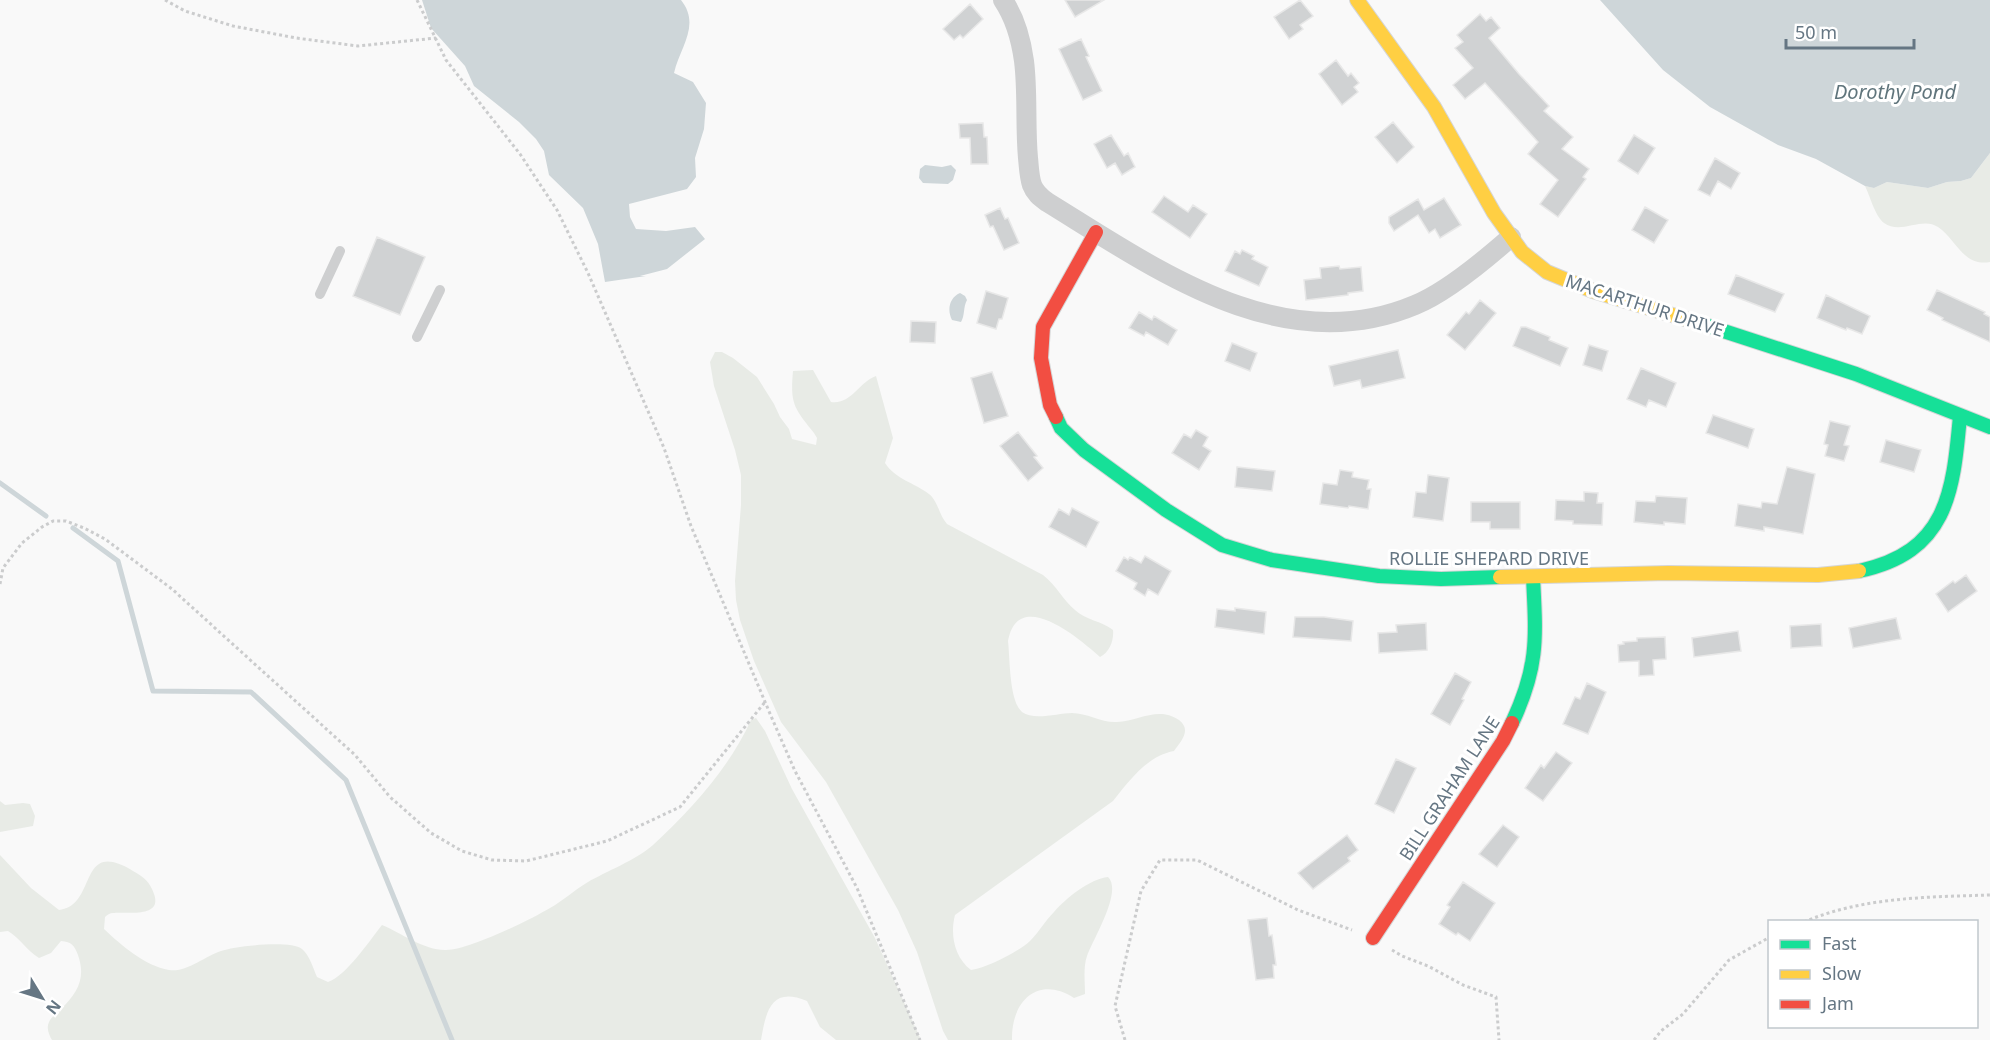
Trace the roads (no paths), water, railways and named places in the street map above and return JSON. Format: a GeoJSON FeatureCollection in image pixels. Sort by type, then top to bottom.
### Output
{"type":"FeatureCollection","features":[{"type":"Feature","properties":{"kind":"street"},"geometry":{"type":"LineString","coordinates":[[1003,0],[1015,22],[1022,43],[1026,88],[1026,136],[1032,186],[1047,202],[1165,273],[1241,308],[1261,314],[1315,323],[1361,322],[1417,304],[1437,293],[1490,255],[1510,237]]}},
{"type":"Feature","properties":{"kind":"street","name":"MACARTHUR DRIVE"},"geometry":{"type":"LineString","coordinates":[[1357,0],[1434,107],[1510,237],[1522,252],[1547,273],[1593,291],[1740,335],[1856,374],[1990,427]]}},
{"type":"Feature","properties":{"kind":"street","name":"ROLLIE SHEPARD DRIVE"},"geometry":{"type":"LineString","coordinates":[[1096,232],[1043,327],[1041,358],[1050,405],[1061,428],[1083,450],[1166,510],[1222,544],[1272,560],[1379,576],[1441,579],[1668,573],[1818,575],[1861,571],[1896,559],[1920,543],[1934,527],[1949,497],[1960,416]]}},
{"type":"Feature","properties":{"kind":"street","name":"BILL GRAHAM LANE"},"geometry":{"type":"LineString","coordinates":[[1374,938],[1503,741],[1519,710],[1530,676],[1536,640],[1533,577]]}},
{"type":"Feature","properties":{"kind":"lane"},"geometry":{"type":"LineString","coordinates":[[320,294],[340,250]]}},
{"type":"Feature","properties":{"kind":"lane"},"geometry":{"type":"LineString","coordinates":[[417,337],[440,290]]}},
{"type":"Feature","properties":{"kind":"water"},"geometry":{"type":"Polygon","coordinates":[[[422,0],[681,0],[687,9],[689,27],[674,73],[693,82],[706,103],[704,129],[695,158],[696,177],[687,189],[629,204],[630,217],[636,229],[666,231],[695,227],[705,239],[667,269],[640,276],[646,276],[605,282],[598,244],[583,208],[549,175],[544,151],[536,139],[519,122],[474,86],[465,66],[431,28],[422,0]]]}},
{"type":"Feature","properties":{"kind":"water","name":"Dorothy Pond"},"geometry":{"type":"Polygon","coordinates":[[[1600,0],[1990,0],[1990,153],[1971,178],[1961,181],[1947,182],[1928,188],[1887,182],[1874,188],[1865,186],[1816,159],[1778,145],[1710,107],[1663,70],[1600,0]]]}},
{"type":"Feature","properties":{"kind":"water"},"geometry":{"type":"Polygon","coordinates":[[[925,165],[942,167],[951,165],[956,170],[953,180],[948,184],[923,183],[919,178],[920,169],[925,165]]]}},
{"type":"Feature","properties":{"kind":"water"},"geometry":{"type":"Polygon","coordinates":[[[960,293],[967,300],[961,322],[952,320],[949,308],[953,298],[960,293]]]}},
{"type":"Feature","properties":{"kind":"waterway"},"geometry":{"type":"LineString","coordinates":[[0,483],[46,516]]}},
{"type":"Feature","properties":{"kind":"waterway"},"geometry":{"type":"LineString","coordinates":[[73,528],[118,561],[153,691],[251,692],[346,780],[452,1040]]}}]}
